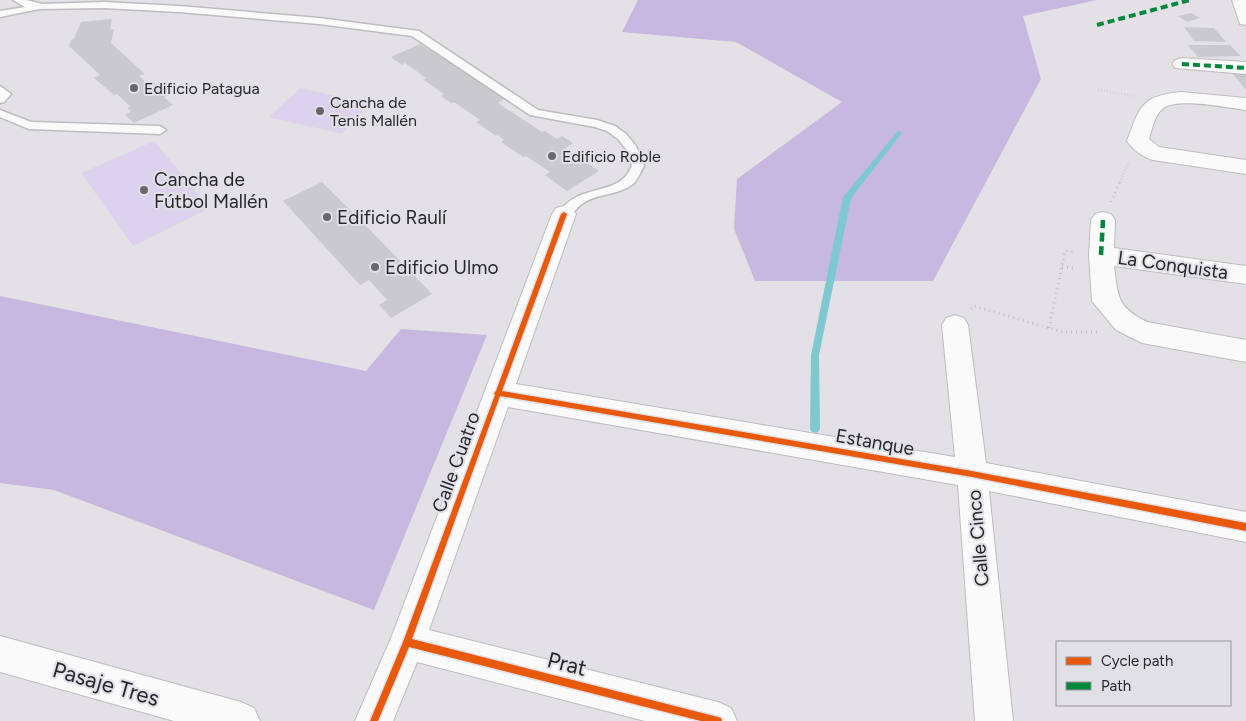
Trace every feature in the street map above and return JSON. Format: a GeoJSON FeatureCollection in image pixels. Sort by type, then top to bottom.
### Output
{"type":"FeatureCollection","features":[{"type":"Feature","properties":{"kind":"street"},"geometry":{"type":"LineString","coordinates":[[1241,0],[1246,20]]}},
{"type":"Feature","properties":{"kind":"street"},"geometry":{"type":"LineString","coordinates":[[1182,64],[1246,68]]}},
{"type":"Feature","properties":{"kind":"street"},"geometry":{"type":"LineString","coordinates":[[1246,104],[1184,98],[1156,102],[1151,107],[1146,147],[1246,167]]}},
{"type":"Feature","properties":{"kind":"street","name":"Calle Cuatro"},"geometry":{"type":"LineString","coordinates":[[374,721],[407,642],[564,214]]}},
{"type":"Feature","properties":{"kind":"street"},"geometry":{"type":"LineString","coordinates":[[1103,220],[1101,255],[1105,301],[1114,313],[1125,323],[1142,332],[1246,351]]}},
{"type":"Feature","properties":{"kind":"street","name":"La Conquista"},"geometry":{"type":"LineString","coordinates":[[1101,255],[1246,275]]}},
{"type":"Feature","properties":{"kind":"street","name":"Calle Cinco"},"geometry":{"type":"LineString","coordinates":[[955,325],[972,474],[994,721]]}},
{"type":"Feature","properties":{"kind":"street","name":"Estanque"},"geometry":{"type":"LineString","coordinates":[[497,393],[972,474],[1246,527]]}},
{"type":"Feature","properties":{"kind":"street","name":"Prat"},"geometry":{"type":"LineString","coordinates":[[407,642],[718,721]]}},
{"type":"Feature","properties":{"kind":"street","name":"Pasaje Tres"},"geometry":{"type":"LineString","coordinates":[[0,654],[241,721]]}},
{"type":"Feature","properties":{"kind":"lane"},"geometry":{"type":"LineString","coordinates":[[0,12],[18,1],[43,7]]}},
{"type":"Feature","properties":{"kind":"lane"},"geometry":{"type":"LineString","coordinates":[[0,12],[43,7],[104,5],[179,9],[319,21],[415,33],[534,113],[550,118],[600,124],[618,132],[628,141],[638,166],[630,180],[615,188],[578,200],[564,214]]}},
{"type":"Feature","properties":{"kind":"lane"},"geometry":{"type":"LineString","coordinates":[[0,89],[6,94],[0,100]]}},
{"type":"Feature","properties":{"kind":"lane"},"geometry":{"type":"LineString","coordinates":[[0,113],[29,125],[160,130]]}},
{"type":"Feature","properties":{"kind":"path"},"geometry":{"type":"LineString","coordinates":[[1098,90],[1163,100]]}},
{"type":"Feature","properties":{"kind":"path"},"geometry":{"type":"LineString","coordinates":[[1103,220],[1146,147]]}},
{"type":"Feature","properties":{"kind":"path"},"geometry":{"type":"LineString","coordinates":[[1049,328],[1066,251],[1101,255]]}},
{"type":"Feature","properties":{"kind":"path"},"geometry":{"type":"LineString","coordinates":[[955,325],[974,306],[1062,332],[1142,332]]}},
{"type":"Feature","properties":{"kind":"shaded area"},"geometry":{"type":"Polygon","coordinates":[[[638,0],[1097,0],[1023,16],[1041,79],[933,281],[755,281],[734,229],[737,179],[842,102],[736,42],[622,32],[638,0]]]}},
{"type":"Feature","properties":{"kind":"shaded area","name":"Cancha de Tenis Mallén"},"geometry":{"type":"Polygon","coordinates":[[[300,88],[370,104],[342,134],[269,117],[300,88]]]}},
{"type":"Feature","properties":{"kind":"shaded area","name":"Cancha de Fútbol Mallén"},"geometry":{"type":"Polygon","coordinates":[[[154,141],[210,208],[133,246],[81,173],[154,141]]]}},
{"type":"Feature","properties":{"kind":"shaded area"},"geometry":{"type":"Polygon","coordinates":[[[0,296],[366,371],[401,329],[487,335],[374,610],[54,490],[0,483],[0,296]]]}},
{"type":"Feature","properties":{"kind":"building"},"geometry":{"type":"Polygon","coordinates":[[[1191,13],[1200,18],[1187,22],[1178,16],[1191,13]]]}},
{"type":"Feature","properties":{"kind":"building","name":"Edificio Patagua"},"geometry":{"type":"Polygon","coordinates":[[[112,19],[110,30],[114,29],[111,43],[145,74],[139,76],[147,83],[152,81],[169,95],[164,97],[173,105],[134,123],[125,115],[131,112],[127,108],[131,107],[117,94],[114,95],[94,78],[100,75],[69,46],[81,22],[112,19]]]}},
{"type":"Feature","properties":{"kind":"building"},"geometry":{"type":"Polygon","coordinates":[[[1184,27],[1214,28],[1226,42],[1194,41],[1184,27]]]}},
{"type":"Feature","properties":{"kind":"building"},"geometry":{"type":"Polygon","coordinates":[[[420,44],[431,51],[433,50],[504,99],[498,103],[542,132],[545,131],[557,139],[562,136],[573,143],[565,148],[599,171],[567,191],[545,175],[550,172],[501,142],[504,140],[476,122],[480,120],[454,102],[451,103],[441,96],[444,94],[424,80],[426,78],[405,63],[402,65],[391,57],[420,44]]]}},
{"type":"Feature","properties":{"kind":"building"},"geometry":{"type":"Polygon","coordinates":[[[1188,45],[1230,45],[1241,56],[1198,57],[1188,45]]]}},
{"type":"Feature","properties":{"kind":"building"},"geometry":{"type":"Polygon","coordinates":[[[1232,73],[1246,73],[1246,90],[1232,73]]]}},
{"type":"Feature","properties":{"kind":"building"},"geometry":{"type":"Polygon","coordinates":[[[322,182],[432,294],[391,318],[379,305],[387,300],[369,280],[360,285],[283,201],[322,182]]]}},
{"type":"Feature","properties":{"kind":"waterway"},"geometry":{"type":"LineString","coordinates":[[815,429],[815,355],[847,197],[899,133]]}},
{"type":"Feature","properties":{"kind":"marked path"},"geometry":{"type":"LineString","coordinates":[[1097,25],[1190,0]]}},
{"type":"Feature","properties":{"kind":"marked path"},"geometry":{"type":"LineString","coordinates":[[1182,64],[1246,68]]}},
{"type":"Feature","properties":{"kind":"marked path"},"geometry":{"type":"LineString","coordinates":[[1101,255],[1103,220]]}},
{"type":"Feature","properties":{"kind":"cycle path"},"geometry":{"type":"LineString","coordinates":[[374,721],[407,642],[564,214]]}},
{"type":"Feature","properties":{"kind":"cycle path"},"geometry":{"type":"LineString","coordinates":[[497,393],[972,474],[1246,527]]}},
{"type":"Feature","properties":{"kind":"cycle path"},"geometry":{"type":"LineString","coordinates":[[407,642],[718,721]]}},
{"type":"Feature","properties":{"kind":"place","name":"Edificio Patagua"},"geometry":{"type":"Point","coordinates":[134,88]}},
{"type":"Feature","properties":{"kind":"place","name":"Cancha de Tenis Mallén"},"geometry":{"type":"Point","coordinates":[320,111]}},
{"type":"Feature","properties":{"kind":"place","name":"Edificio Roble"},"geometry":{"type":"Point","coordinates":[552,156]}},
{"type":"Feature","properties":{"kind":"place","name":"Cancha de Fútbol Mallén"},"geometry":{"type":"Point","coordinates":[144,190]}},
{"type":"Feature","properties":{"kind":"place","name":"Edificio Raulí"},"geometry":{"type":"Point","coordinates":[327,217]}},
{"type":"Feature","properties":{"kind":"place","name":"Edificio Ulmo"},"geometry":{"type":"Point","coordinates":[375,267]}}]}
